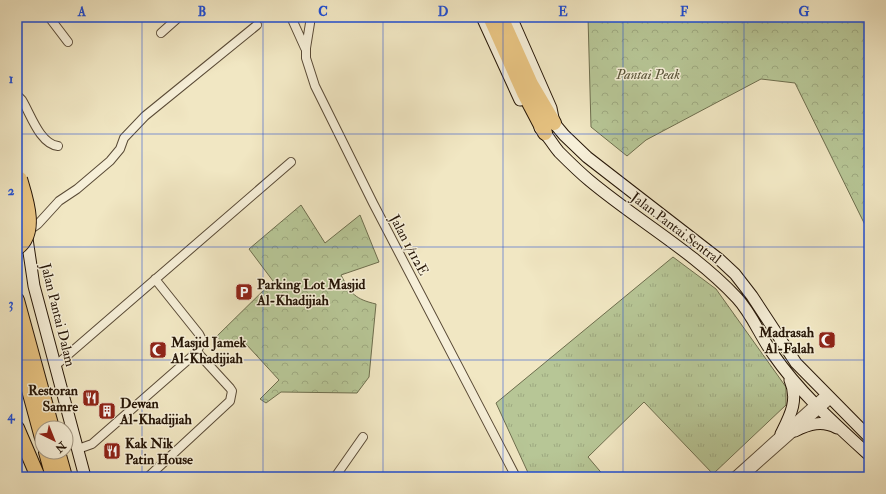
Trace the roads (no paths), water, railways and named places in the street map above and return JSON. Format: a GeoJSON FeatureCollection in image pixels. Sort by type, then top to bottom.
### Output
{"type":"FeatureCollection","features":[{"type":"Feature","properties":{"kind":"highway"},"geometry":{"type":"LineString","coordinates":[[490,17],[524,93],[550,128]]}},
{"type":"Feature","properties":{"kind":"highway"},"geometry":{"type":"LineString","coordinates":[[501,17],[532,84],[550,128]]}},
{"type":"Feature","properties":{"kind":"highway"},"geometry":{"type":"LineString","coordinates":[[17,171],[26,199],[29,223],[26,235],[17,248]]}},
{"type":"Feature","properties":{"kind":"highway"},"geometry":{"type":"LineString","coordinates":[[17,300],[50,420]]}},
{"type":"Feature","properties":{"kind":"highway"},"geometry":{"type":"LineString","coordinates":[[17,346],[37,420]]}},
{"type":"Feature","properties":{"kind":"highway"},"geometry":{"type":"LineString","coordinates":[[18,433],[38,477]]}},
{"type":"Feature","properties":{"kind":"highway"},"geometry":{"type":"LineString","coordinates":[[48,460],[53,477]]}},
{"type":"Feature","properties":{"kind":"highway"},"geometry":{"type":"LineString","coordinates":[[60,460],[65,477]]}},
{"type":"Feature","properties":{"kind":"main road","name":"Jalan Pantai Sentral"},"geometry":{"type":"LineString","coordinates":[[482,17],[532,121],[564,135],[587,157],[736,274],[796,363],[869,438]]}},
{"type":"Feature","properties":{"kind":"main road","name":"Jalan Pantai Sentral"},"geometry":{"type":"LineString","coordinates":[[510,17],[551,108],[550,128],[559,151],[572,165],[639,220],[706,267],[724,284],[739,300],[772,354],[788,374],[817,407],[869,455]]}},
{"type":"Feature","properties":{"kind":"main road","name":"Jalan Pantai Dalam"},"geometry":{"type":"LineString","coordinates":[[17,205],[26,232],[34,286],[85,477]]}},
{"type":"Feature","properties":{"kind":"main road"},"geometry":{"type":"LineString","coordinates":[[639,220],[650,206]]}},
{"type":"Feature","properties":{"kind":"main road"},"geometry":{"type":"LineString","coordinates":[[724,284],[736,274]]}},
{"type":"Feature","properties":{"kind":"main road"},"geometry":{"type":"LineString","coordinates":[[781,434],[794,406],[795,396],[788,374]]}},
{"type":"Feature","properties":{"kind":"main road"},"geometry":{"type":"LineString","coordinates":[[795,430],[810,424],[820,423],[832,425],[844,432]]}},
{"type":"Feature","properties":{"kind":"street"},"geometry":{"type":"LineString","coordinates":[[17,20],[20,17]]}},
{"type":"Feature","properties":{"kind":"street"},"geometry":{"type":"LineString","coordinates":[[49,17],[68,42]]}},
{"type":"Feature","properties":{"kind":"street"},"geometry":{"type":"LineString","coordinates":[[161,33],[179,17]]}},
{"type":"Feature","properties":{"kind":"street"},"geometry":{"type":"LineString","coordinates":[[291,17],[306,48]]}},
{"type":"Feature","properties":{"kind":"street","name":"Jalan 1/112E"},"geometry":{"type":"LineString","coordinates":[[311,17],[306,48],[308,69],[373,204],[516,477]]}},
{"type":"Feature","properties":{"kind":"street"},"geometry":{"type":"LineString","coordinates":[[26,232],[38,224],[59,201],[77,189],[110,161],[120,149],[124,138],[145,116],[257,25]]}},
{"type":"Feature","properties":{"kind":"street"},"geometry":{"type":"LineString","coordinates":[[17,95],[22,100],[45,140],[52,146],[58,146]]}},
{"type":"Feature","properties":{"kind":"street"},"geometry":{"type":"LineString","coordinates":[[55,366],[291,162]]}},
{"type":"Feature","properties":{"kind":"street"},"geometry":{"type":"LineString","coordinates":[[78,449],[92,444],[197,352],[202,340],[199,334],[155,279]]}},
{"type":"Feature","properties":{"kind":"street"},"geometry":{"type":"LineString","coordinates":[[148,477],[230,401],[232,396],[230,388],[197,352]]}},
{"type":"Feature","properties":{"kind":"street"},"geometry":{"type":"LineString","coordinates":[[743,477],[795,430],[828,397]]}},
{"type":"Feature","properties":{"kind":"street"},"geometry":{"type":"LineString","coordinates":[[734,477],[781,434],[817,407]]}},
{"type":"Feature","properties":{"kind":"street"},"geometry":{"type":"LineString","coordinates":[[336,477],[363,437]]}},
{"type":"Feature","properties":{"kind":"place","name":"Parking Lot Masjid Al-Khadijiah"},"geometry":{"type":"Point","coordinates":[244,292]}},
{"type":"Feature","properties":{"kind":"place","name":"Madrasah Al-Falah"},"geometry":{"type":"Point","coordinates":[827,340]}},
{"type":"Feature","properties":{"kind":"place","name":"Masjid Jamek Al-Khadijiah"},"geometry":{"type":"Point","coordinates":[158,350]}},
{"type":"Feature","properties":{"kind":"place","name":"Restoran Samre"},"geometry":{"type":"Point","coordinates":[91,398]}},
{"type":"Feature","properties":{"kind":"place","name":"Dewan Al-Khadijiah"},"geometry":{"type":"Point","coordinates":[107,411]}},
{"type":"Feature","properties":{"kind":"place","name":"Kak Nik Patin House"},"geometry":{"type":"Point","coordinates":[112,451]}},
{"type":"Feature","properties":{"kind":"park label","name":"Pantai Peak"},"geometry":{"type":"Point","coordinates":[648,74]}}]}
